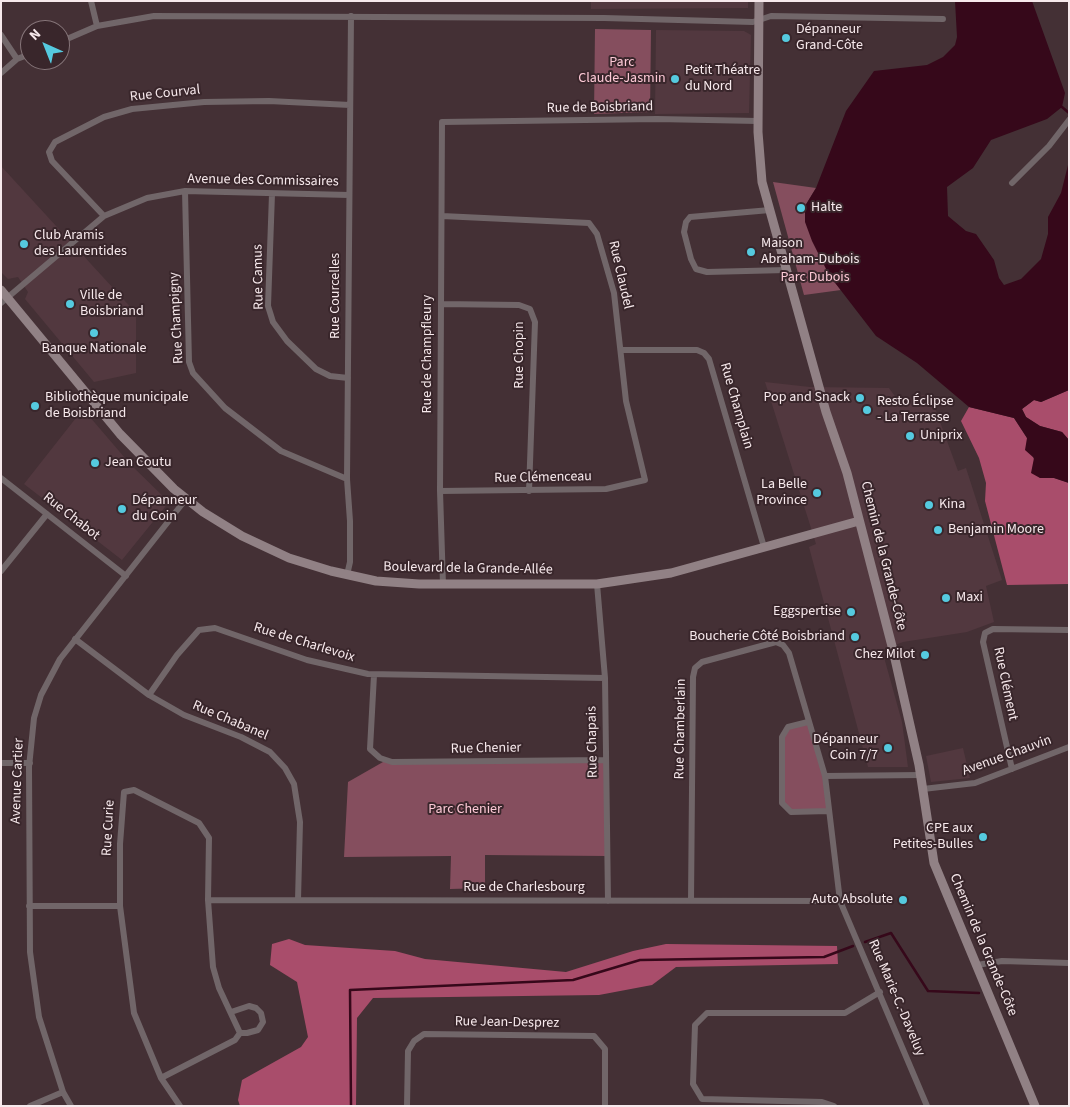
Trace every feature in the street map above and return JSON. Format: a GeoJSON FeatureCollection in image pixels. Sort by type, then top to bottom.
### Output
{"type":"FeatureCollection","features":[{"type":"Feature","properties":{"kind":"main road","name":"Chemin de la Grande-Côte"},"geometry":{"type":"LineString","coordinates":[[759,1],[758,121],[760,168],[770,210],[829,422],[842,457],[898,670],[921,775],[934,862],[1036,1106]]}},
{"type":"Feature","properties":{"kind":"main road","name":"Boulevard de la Grande-Allée"},"geometry":{"type":"LineString","coordinates":[[3,297],[132,447],[186,499],[228,528],[265,548],[308,565],[347,575],[392,583],[443,585],[596,584],[671,573],[859,521]]}},
{"type":"Feature","properties":{"kind":"street"},"geometry":{"type":"LineString","coordinates":[[91,1],[97,26]]}},
{"type":"Feature","properties":{"kind":"street"},"geometry":{"type":"LineString","coordinates":[[70,38],[97,26],[154,16],[351,16],[753,22],[771,16],[943,19]]}},
{"type":"Feature","properties":{"kind":"street","name":"Rue Courcelles"},"geometry":{"type":"LineString","coordinates":[[347,575],[350,529],[347,478],[351,16]]}},
{"type":"Feature","properties":{"kind":"street"},"geometry":{"type":"LineString","coordinates":[[1,35],[17,60]]}},
{"type":"Feature","properties":{"kind":"street"},"geometry":{"type":"LineString","coordinates":[[1,73],[20,59]]}},
{"type":"Feature","properties":{"kind":"street","name":"Rue Courval"},"geometry":{"type":"LineString","coordinates":[[104,216],[52,161],[49,152],[55,142],[104,117],[132,109],[204,102],[269,101],[350,105]]}},
{"type":"Feature","properties":{"kind":"street"},"geometry":{"type":"LineString","coordinates":[[1012,183],[1049,146],[1069,120]]}},
{"type":"Feature","properties":{"kind":"street","name":"Rue de Boisbriand"},"geometry":{"type":"LineString","coordinates":[[442,122],[758,121]]}},
{"type":"Feature","properties":{"kind":"street","name":"Rue de Champfleury"},"geometry":{"type":"LineString","coordinates":[[442,122],[440,491],[443,585]]}},
{"type":"Feature","properties":{"kind":"street","name":"Avenue des Commissaires"},"geometry":{"type":"LineString","coordinates":[[3,297],[104,216],[147,198],[185,192],[350,195]]}},
{"type":"Feature","properties":{"kind":"street","name":"Rue Champigny"},"geometry":{"type":"LineString","coordinates":[[185,192],[189,362],[193,372],[225,408],[280,451],[347,478]]}},
{"type":"Feature","properties":{"kind":"street","name":"Rue Camus"},"geometry":{"type":"LineString","coordinates":[[272,194],[268,306],[273,322],[286,341],[316,369],[330,376],[348,378]]}},
{"type":"Feature","properties":{"kind":"street"},"geometry":{"type":"LineString","coordinates":[[770,210],[690,217],[684,228],[691,259],[696,268],[702,272],[786,270]]}},
{"type":"Feature","properties":{"kind":"street","name":"Rue Claudel"},"geometry":{"type":"LineString","coordinates":[[442,216],[589,224],[597,234],[614,293],[626,400],[645,480]]}},
{"type":"Feature","properties":{"kind":"street","name":"Rue Chopin"},"geometry":{"type":"LineString","coordinates":[[441,304],[518,305],[530,309],[535,322],[529,491]]}},
{"type":"Feature","properties":{"kind":"street","name":"Rue Champlain"},"geometry":{"type":"LineString","coordinates":[[621,350],[697,350],[704,353],[710,359],[764,547]]}},
{"type":"Feature","properties":{"kind":"street","name":"Rue Chabot"},"geometry":{"type":"LineString","coordinates":[[1,478],[126,576]]}},
{"type":"Feature","properties":{"kind":"street","name":"Rue Clémenceau"},"geometry":{"type":"LineString","coordinates":[[440,491],[606,489],[645,480]]}},
{"type":"Feature","properties":{"kind":"street","name":"Avenue Cartier"},"geometry":{"type":"LineString","coordinates":[[71,1106],[63,1092],[39,1017],[30,952],[30,763],[34,718],[41,695],[53,671],[75,640],[186,499]]}},
{"type":"Feature","properties":{"kind":"street"},"geometry":{"type":"LineString","coordinates":[[1,571],[47,514]]}},
{"type":"Feature","properties":{"kind":"street","name":"Rue Chapais"},"geometry":{"type":"LineString","coordinates":[[596,584],[605,678],[608,900]]}},
{"type":"Feature","properties":{"kind":"street","name":"Rue de Charlevoix"},"geometry":{"type":"LineString","coordinates":[[148,695],[177,655],[199,630],[214,628],[307,660],[374,675],[605,678]]}},
{"type":"Feature","properties":{"kind":"street","name":"Rue Clément"},"geometry":{"type":"LineString","coordinates":[[1012,769],[983,642],[984,633],[994,629],[1069,630]]}},
{"type":"Feature","properties":{"kind":"street","name":"Rue Chabanel"},"geometry":{"type":"LineString","coordinates":[[75,640],[148,695],[184,715],[241,737],[270,752],[285,768],[294,784],[300,822],[298,900]]}},
{"type":"Feature","properties":{"kind":"street","name":"Rue Chamberlain"},"geometry":{"type":"LineString","coordinates":[[691,900],[695,668],[702,662],[776,642],[783,645],[789,653],[825,776],[840,900]]}},
{"type":"Feature","properties":{"kind":"street","name":"Rue Chenier"},"geometry":{"type":"LineString","coordinates":[[374,675],[370,749],[380,758],[392,762],[605,760]]}},
{"type":"Feature","properties":{"kind":"street"},"geometry":{"type":"LineString","coordinates":[[808,722],[788,728],[782,738],[782,803],[791,812],[828,811]]}},
{"type":"Feature","properties":{"kind":"street","name":"Avenue Chauvin"},"geometry":{"type":"LineString","coordinates":[[923,788],[970,784],[1069,747]]}},
{"type":"Feature","properties":{"kind":"street"},"geometry":{"type":"LineString","coordinates":[[1,763],[30,763]]}},
{"type":"Feature","properties":{"kind":"street"},"geometry":{"type":"LineString","coordinates":[[825,776],[921,775]]}},
{"type":"Feature","properties":{"kind":"street","name":"Rue Curie"},"geometry":{"type":"LineString","coordinates":[[180,1106],[161,1078],[134,1013],[120,906],[120,844],[124,792],[134,790],[198,823],[209,838],[208,900],[213,967],[219,988],[240,1033]]}},
{"type":"Feature","properties":{"kind":"street","name":"Rue de Charlesbourg"},"geometry":{"type":"LineString","coordinates":[[208,900],[840,900]]}},
{"type":"Feature","properties":{"kind":"street","name":"Rue Marie-C.-Daveluy"},"geometry":{"type":"LineString","coordinates":[[840,900],[927,1106]]}},
{"type":"Feature","properties":{"kind":"street"},"geometry":{"type":"LineString","coordinates":[[29,906],[120,906]]}},
{"type":"Feature","properties":{"kind":"street"},"geometry":{"type":"LineString","coordinates":[[977,965],[1002,961],[1069,963]]}},
{"type":"Feature","properties":{"kind":"street"},"geometry":{"type":"LineString","coordinates":[[834,1106],[822,1102],[702,1099],[693,1084],[695,1025],[707,1013],[845,1013],[880,992]]}},
{"type":"Feature","properties":{"kind":"street"},"geometry":{"type":"LineString","coordinates":[[161,1078],[235,1040],[240,1033],[258,1030],[263,1022],[261,1013],[256,1008],[249,1006],[231,1012]]}},
{"type":"Feature","properties":{"kind":"street","name":"Rue Jean-Desprez"},"geometry":{"type":"LineString","coordinates":[[408,1106],[408,1051],[414,1041],[424,1034],[434,1034],[594,1036],[605,1049],[605,1106]]}},
{"type":"Feature","properties":{"kind":"street"},"geometry":{"type":"LineString","coordinates":[[30,1106],[63,1092]]}},
{"type":"Feature","properties":{"kind":"shaded area"},"geometry":{"type":"Polygon","coordinates":[[[591,1],[748,1],[748,8],[591,9],[591,1]]]}},
{"type":"Feature","properties":{"kind":"shaded area"},"geometry":{"type":"Polygon","coordinates":[[[955,1],[1032,1],[1065,93],[1062,107],[1047,119],[991,140],[973,168],[947,187],[948,216],[966,231],[976,234],[994,260],[999,278],[1004,285],[1021,279],[1041,259],[1048,234],[1048,217],[1061,193],[1069,161],[1069,390],[1041,402],[1034,400],[1022,409],[1026,417],[1040,426],[1062,432],[1069,440],[1069,483],[1054,478],[1040,478],[1031,473],[1034,458],[1025,450],[1027,438],[1014,418],[969,407],[917,363],[876,336],[829,275],[805,222],[805,206],[816,188],[846,111],[874,71],[927,65],[943,57],[955,45],[957,37],[955,1]]]}},
{"type":"Feature","properties":{"kind":"shaded area"},"geometry":{"type":"Polygon","coordinates":[[[656,30],[744,31],[751,35],[749,113],[655,114],[656,30]]]}},
{"type":"Feature","properties":{"kind":"shaded area"},"geometry":{"type":"Polygon","coordinates":[[[1,166],[136,313],[136,373],[94,382],[25,299],[28,292],[18,277],[8,279],[1,272],[1,166]]]}},
{"type":"Feature","properties":{"kind":"shaded area"},"geometry":{"type":"Polygon","coordinates":[[[765,382],[810,387],[889,388],[899,402],[923,395],[932,400],[958,471],[966,468],[1002,580],[986,586],[994,622],[967,632],[903,642],[882,650],[902,722],[908,767],[868,767],[809,547],[816,544],[765,382]]]}},
{"type":"Feature","properties":{"kind":"shaded area"},"geometry":{"type":"Polygon","coordinates":[[[1069,390],[1069,440],[1062,432],[1040,426],[1026,417],[1022,409],[1034,400],[1041,402],[1069,390]]]}},
{"type":"Feature","properties":{"kind":"shaded area"},"geometry":{"type":"Polygon","coordinates":[[[969,407],[1014,418],[1027,438],[1040,478],[1054,478],[1069,483],[1069,584],[1007,585],[985,501],[986,483],[979,458],[961,421],[969,407]]]}},
{"type":"Feature","properties":{"kind":"shaded area"},"geometry":{"type":"Polygon","coordinates":[[[83,409],[131,465],[169,502],[122,560],[24,484],[83,409]]]}},
{"type":"Feature","properties":{"kind":"shaded area"},"geometry":{"type":"Polygon","coordinates":[[[963,748],[970,778],[931,782],[926,756],[963,748]]]}},
{"type":"Feature","properties":{"kind":"shaded area"},"geometry":{"type":"Polygon","coordinates":[[[289,939],[305,945],[395,951],[425,959],[566,972],[633,951],[666,944],[837,946],[838,964],[676,967],[652,985],[599,995],[373,998],[357,1018],[356,1106],[240,1106],[238,1100],[242,1080],[301,1047],[308,1037],[297,982],[270,965],[272,944],[289,939]]]}},
{"type":"Feature","properties":{"kind":"green space","name":"Parc Claude-Jasmin"},"geometry":{"type":"Polygon","coordinates":[[[595,29],[651,30],[650,112],[594,114],[595,29]]]}},
{"type":"Feature","properties":{"kind":"green space","name":"Parc Dubois"},"geometry":{"type":"Polygon","coordinates":[[[773,182],[816,188],[805,206],[829,275],[841,290],[804,295],[773,182]]]}},
{"type":"Feature","properties":{"kind":"green space"},"geometry":{"type":"Polygon","coordinates":[[[808,722],[825,776],[828,811],[791,812],[782,803],[782,737],[788,727],[808,722]]]}},
{"type":"Feature","properties":{"kind":"green space","name":"Parc Chenier"},"geometry":{"type":"Polygon","coordinates":[[[605,760],[607,856],[485,855],[485,888],[450,889],[451,856],[344,857],[348,782],[383,762],[605,760]]]}},
{"type":"Feature","properties":{"kind":"waterway"},"geometry":{"type":"LineString","coordinates":[[1062,107],[1069,113]]}},
{"type":"Feature","properties":{"kind":"waterway"},"geometry":{"type":"LineString","coordinates":[[865,942],[891,933],[928,991],[979,993]]}},
{"type":"Feature","properties":{"kind":"waterway"},"geometry":{"type":"LineString","coordinates":[[351,1106],[350,990],[573,980],[640,960],[824,957],[853,946]]}},
{"type":"Feature","properties":{"kind":"place","name":"Dépanneur Grand-Côte"},"geometry":{"type":"Point","coordinates":[786,38]}},
{"type":"Feature","properties":{"kind":"place","name":"Petit Théatre du Nord"},"geometry":{"type":"Point","coordinates":[675,79]}},
{"type":"Feature","properties":{"kind":"place","name":"Halte"},"geometry":{"type":"Point","coordinates":[801,208]}},
{"type":"Feature","properties":{"kind":"place","name":"Club Aramis des Laurentides"},"geometry":{"type":"Point","coordinates":[24,244]}},
{"type":"Feature","properties":{"kind":"place","name":"Maison Abraham-Dubois"},"geometry":{"type":"Point","coordinates":[751,252]}},
{"type":"Feature","properties":{"kind":"place","name":"Ville de Boisbriand"},"geometry":{"type":"Point","coordinates":[70,304]}},
{"type":"Feature","properties":{"kind":"place","name":"Banque Nationale"},"geometry":{"type":"Point","coordinates":[94,333]}},
{"type":"Feature","properties":{"kind":"place","name":"Pop and Snack"},"geometry":{"type":"Point","coordinates":[860,398]}},
{"type":"Feature","properties":{"kind":"place","name":"Bibliothèque municipale de Boisbriand"},"geometry":{"type":"Point","coordinates":[35,406]}},
{"type":"Feature","properties":{"kind":"place","name":"Resto Éclipse - La Terrasse"},"geometry":{"type":"Point","coordinates":[867,410]}},
{"type":"Feature","properties":{"kind":"place","name":"Uniprix"},"geometry":{"type":"Point","coordinates":[910,436]}},
{"type":"Feature","properties":{"kind":"place","name":"Jean Coutu"},"geometry":{"type":"Point","coordinates":[95,463]}},
{"type":"Feature","properties":{"kind":"place","name":"La Belle Province"},"geometry":{"type":"Point","coordinates":[817,493]}},
{"type":"Feature","properties":{"kind":"place","name":"Kina"},"geometry":{"type":"Point","coordinates":[929,505]}},
{"type":"Feature","properties":{"kind":"place","name":"Dépanneur du Coin"},"geometry":{"type":"Point","coordinates":[122,509]}},
{"type":"Feature","properties":{"kind":"place","name":"Benjamin Moore"},"geometry":{"type":"Point","coordinates":[938,530]}},
{"type":"Feature","properties":{"kind":"place","name":"Maxi"},"geometry":{"type":"Point","coordinates":[946,598]}},
{"type":"Feature","properties":{"kind":"place","name":"Eggspertise"},"geometry":{"type":"Point","coordinates":[851,612]}},
{"type":"Feature","properties":{"kind":"place","name":"Boucherie Côté Boisbriand"},"geometry":{"type":"Point","coordinates":[855,637]}},
{"type":"Feature","properties":{"kind":"place","name":"Chez Milot"},"geometry":{"type":"Point","coordinates":[925,655]}},
{"type":"Feature","properties":{"kind":"place","name":"Dépanneur Coin 7/7"},"geometry":{"type":"Point","coordinates":[888,748]}},
{"type":"Feature","properties":{"kind":"place","name":"CPE aux Petites-Bulles"},"geometry":{"type":"Point","coordinates":[983,837]}},
{"type":"Feature","properties":{"kind":"place","name":"Auto Absolute"},"geometry":{"type":"Point","coordinates":[903,900]}}]}
